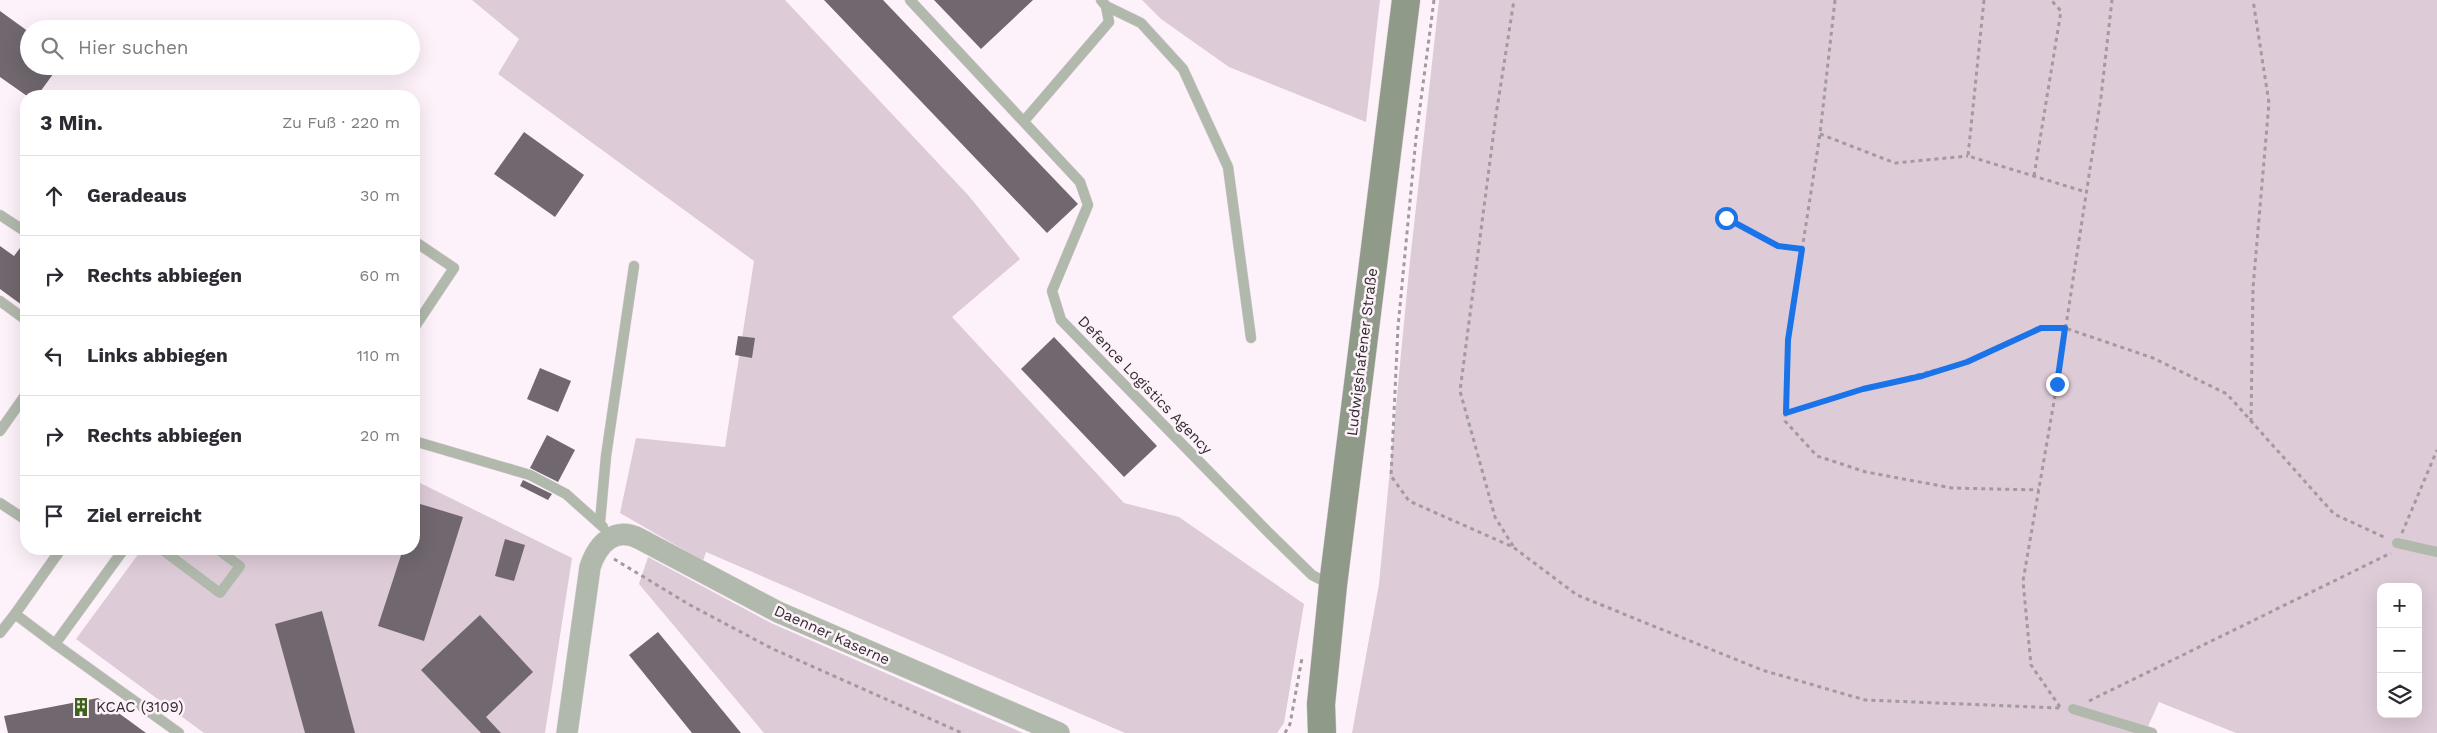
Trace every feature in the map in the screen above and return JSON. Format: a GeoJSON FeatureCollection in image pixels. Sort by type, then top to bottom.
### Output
{"type":"FeatureCollection","features":[{"type":"Feature","properties":{"kind":"street","name":"Ludwigshafener Straße"},"geometry":{"type":"LineString","coordinates":[[1322,733],[1321,704],[1333,585],[1406,0]]}},
{"type":"Feature","properties":{"kind":"street"},"geometry":{"type":"LineString","coordinates":[[567,733],[590,567],[606,530]]}},
{"type":"Feature","properties":{"kind":"street","name":"Daenner Kaserne"},"geometry":{"type":"LineString","coordinates":[[606,530],[618,534],[631,535],[778,612],[1059,733]]}},
{"type":"Feature","properties":{"kind":"street","name":"Ludwigshafener Straße"},"geometry":{"type":"LineString","coordinates":[[1314,733],[1321,704]]}},
{"type":"Feature","properties":{"kind":"lane","name":"Defence Logistics Agency"},"geometry":{"type":"LineString","coordinates":[[910,0],[1080,182],[1088,205],[1052,291],[1061,320],[1274,538],[1312,575],[1333,585]]}},
{"type":"Feature","properties":{"kind":"lane"},"geometry":{"type":"LineString","coordinates":[[1024,121],[1109,22],[1103,3]]}},
{"type":"Feature","properties":{"kind":"lane"},"geometry":{"type":"LineString","coordinates":[[1103,3],[1141,23],[1183,69],[1228,167],[1252,338]]}},
{"type":"Feature","properties":{"kind":"lane"},"geometry":{"type":"LineString","coordinates":[[0,215],[20,228]]}},
{"type":"Feature","properties":{"kind":"lane"},"geometry":{"type":"LineString","coordinates":[[420,244],[454,268],[420,319]]}},
{"type":"Feature","properties":{"kind":"lane"},"geometry":{"type":"LineString","coordinates":[[606,530],[606,456],[634,266]]}},
{"type":"Feature","properties":{"kind":"lane"},"geometry":{"type":"LineString","coordinates":[[0,301],[20,316]]}},
{"type":"Feature","properties":{"kind":"lane"},"geometry":{"type":"LineString","coordinates":[[0,431],[20,403]]}},
{"type":"Feature","properties":{"kind":"lane"},"geometry":{"type":"LineString","coordinates":[[420,443],[530,475],[566,494],[606,530]]}},
{"type":"Feature","properties":{"kind":"lane"},"geometry":{"type":"LineString","coordinates":[[0,503],[20,516]]}},
{"type":"Feature","properties":{"kind":"lane"},"geometry":{"type":"LineString","coordinates":[[2397,543],[2437,552]]}},
{"type":"Feature","properties":{"kind":"lane"},"geometry":{"type":"LineString","coordinates":[[0,633],[57,555]]}},
{"type":"Feature","properties":{"kind":"lane"},"geometry":{"type":"LineString","coordinates":[[55,644],[120,555]]}},
{"type":"Feature","properties":{"kind":"lane"},"geometry":{"type":"LineString","coordinates":[[169,555],[220,593],[240,566],[224,555]]}},
{"type":"Feature","properties":{"kind":"lane"},"geometry":{"type":"LineString","coordinates":[[15,614],[179,733]]}},
{"type":"Feature","properties":{"kind":"lane"},"geometry":{"type":"LineString","coordinates":[[2073,709],[2152,733]]}},
{"type":"Feature","properties":{"kind":"path"},"geometry":{"type":"LineString","coordinates":[[1434,0],[1416,138],[1399,317],[1391,476],[1409,501],[1514,547],[1577,595],[1762,670],[1865,700],[2073,709],[2226,633],[2390,556],[2437,450]]}},
{"type":"Feature","properties":{"kind":"path"},"geometry":{"type":"LineString","coordinates":[[1514,0],[1496,115],[1460,391],[1495,517],[1514,547]]}},
{"type":"Feature","properties":{"kind":"path"},"geometry":{"type":"LineString","coordinates":[[1835,0],[1820,134],[1788,340],[1785,421],[1818,456],[1866,472],[1952,488],[2039,490]]}},
{"type":"Feature","properties":{"kind":"path"},"geometry":{"type":"LineString","coordinates":[[1968,156],[1984,0]]}},
{"type":"Feature","properties":{"kind":"path"},"geometry":{"type":"LineString","coordinates":[[2034,176],[2061,11],[2051,0]]}},
{"type":"Feature","properties":{"kind":"path"},"geometry":{"type":"LineString","coordinates":[[2060,708],[2031,665],[2023,581],[2101,97],[2112,0]]}},
{"type":"Feature","properties":{"kind":"path"},"geometry":{"type":"LineString","coordinates":[[2251,422],[2253,288],[2269,103],[2253,0]]}},
{"type":"Feature","properties":{"kind":"path"},"geometry":{"type":"LineString","coordinates":[[1820,134],[1896,163],[1968,156],[2086,192]]}},
{"type":"Feature","properties":{"kind":"path"},"geometry":{"type":"LineString","coordinates":[[1726,218],[1778,246],[1802,249]]}},
{"type":"Feature","properties":{"kind":"path"},"geometry":{"type":"LineString","coordinates":[[1786,413],[1863,389],[1922,376],[1967,362],[2041,328],[2065,328],[2153,358],[2227,394],[2334,514],[2397,543]]}},
{"type":"Feature","properties":{"kind":"path"},"geometry":{"type":"LineString","coordinates":[[614,559],[690,605],[773,649],[962,733]]}},
{"type":"Feature","properties":{"kind":"shaded area"},"geometry":{"type":"Polygon","coordinates":[[[472,0],[785,0],[968,195],[1020,259],[952,317],[1124,503],[1179,517],[1304,604],[1284,723],[1277,733],[1125,733],[706,552],[703,561],[620,513],[636,438],[725,447],[754,261],[498,74],[519,39],[472,0]]]}},
{"type":"Feature","properties":{"kind":"shaded area"},"geometry":{"type":"Polygon","coordinates":[[[1142,0],[1380,0],[1366,122],[1229,67],[1161,19],[1142,0]]]}},
{"type":"Feature","properties":{"kind":"shaded area"},"geometry":{"type":"Polygon","coordinates":[[[1439,0],[2437,0],[2437,733],[2236,733],[2159,702],[2145,733],[1352,733],[1379,584],[1409,270],[1439,0]]]}},
{"type":"Feature","properties":{"kind":"shaded area"},"geometry":{"type":"Polygon","coordinates":[[[420,483],[572,558],[545,733],[204,733],[76,639],[138,555],[420,555],[420,483]]]}},
{"type":"Feature","properties":{"kind":"shaded area"},"geometry":{"type":"Polygon","coordinates":[[[648,557],[771,623],[1023,733],[764,733],[639,584],[648,557]]]}},
{"type":"Feature","properties":{"kind":"building"},"geometry":{"type":"Polygon","coordinates":[[[824,0],[883,0],[1078,204],[1047,233],[824,0]]]}},
{"type":"Feature","properties":{"kind":"building"},"geometry":{"type":"Polygon","coordinates":[[[934,0],[1033,0],[981,49],[934,0]]]}},
{"type":"Feature","properties":{"kind":"building"},"geometry":{"type":"Polygon","coordinates":[[[0,11],[20,25],[20,75],[52,75],[41,90],[20,91],[0,77],[0,11]]]}},
{"type":"Feature","properties":{"kind":"building"},"geometry":{"type":"Polygon","coordinates":[[[524,132],[584,175],[555,217],[494,174],[524,132]]]}},
{"type":"Feature","properties":{"kind":"building"},"geometry":{"type":"Polygon","coordinates":[[[0,246],[14,256],[20,248],[20,304],[0,289],[0,246]]]}},
{"type":"Feature","properties":{"kind":"building"},"geometry":{"type":"Polygon","coordinates":[[[738,336],[755,338],[752,358],[735,355],[738,336]]]}},
{"type":"Feature","properties":{"kind":"building"},"geometry":{"type":"Polygon","coordinates":[[[1054,337],[1157,446],[1124,477],[1021,369],[1054,337]]]}},
{"type":"Feature","properties":{"kind":"building"},"geometry":{"type":"Polygon","coordinates":[[[540,368],[571,381],[558,412],[527,399],[540,368]]]}},
{"type":"Feature","properties":{"kind":"building"},"geometry":{"type":"Polygon","coordinates":[[[547,435],[575,450],[558,482],[530,468],[547,435]]]}},
{"type":"Feature","properties":{"kind":"building"},"geometry":{"type":"Polygon","coordinates":[[[523,480],[552,494],[548,500],[520,486],[523,480]]]}},
{"type":"Feature","properties":{"kind":"building"},"geometry":{"type":"Polygon","coordinates":[[[420,504],[463,517],[424,641],[378,626],[401,555],[420,555],[420,504]]]}},
{"type":"Feature","properties":{"kind":"building"},"geometry":{"type":"Polygon","coordinates":[[[505,539],[525,545],[514,581],[495,576],[505,539]]]}},
{"type":"Feature","properties":{"kind":"building"},"geometry":{"type":"Polygon","coordinates":[[[322,611],[355,733],[305,733],[275,624],[322,611]]]}},
{"type":"Feature","properties":{"kind":"building"},"geometry":{"type":"Polygon","coordinates":[[[480,615],[533,672],[486,717],[501,733],[481,733],[421,670],[480,615]]]}},
{"type":"Feature","properties":{"kind":"building"},"geometry":{"type":"Polygon","coordinates":[[[658,632],[741,733],[692,733],[629,655],[658,632]]]}},
{"type":"Feature","properties":{"kind":"building","name":"KCAC (3109)"},"geometry":{"type":"Polygon","coordinates":[[[98,698],[146,733],[8,733],[4,716],[98,698]]]}},
{"type":"Feature","properties":{"kind":"place","name":"KCAC (3109)"},"geometry":{"type":"Point","coordinates":[81,707]}},
{"type":"Feature","properties":{"kind":"route"},"geometry":{"type":"LineString","coordinates":[[1726,218],[1778,246],[1802,249],[1788,340],[1786,413],[1863,389],[1922,376],[1967,362],[2041,328],[2065,328],[2057,384]]}}]}
